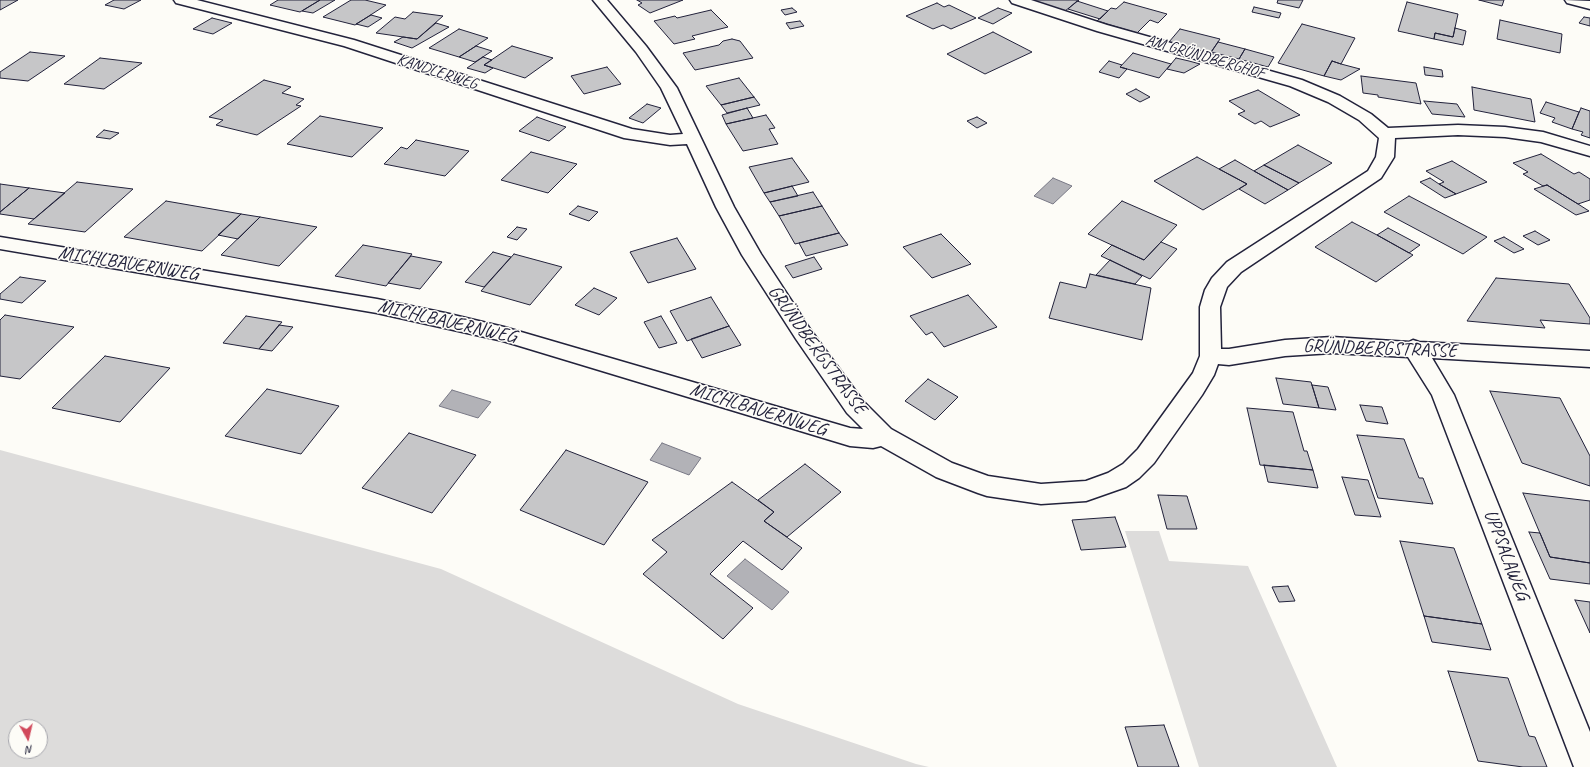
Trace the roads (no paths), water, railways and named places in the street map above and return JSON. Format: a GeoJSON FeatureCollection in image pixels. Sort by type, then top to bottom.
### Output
{"type":"FeatureCollection","features":[{"type":"Feature","properties":{"kind":"street","name":"KANDLERWEG"},"geometry":{"type":"LineString","coordinates":[[181,0],[349,43],[630,134],[670,140],[693,138]]}},
{"type":"Feature","properties":{"kind":"street","name":"GRÜNDBERGSTRASSE"},"geometry":{"type":"LineString","coordinates":[[600,0],[641,49],[676,99],[728,213],[765,278],[855,406],[883,435],[920,458],[944,470],[988,486],[1041,494],[1071,492],[1097,488],[1125,476],[1146,456],[1194,389],[1212,356],[1229,357],[1266,350],[1312,345],[1354,345],[1590,360]]}},
{"type":"Feature","properties":{"kind":"street","name":"AM GRÜNDBERGHOF"},"geometry":{"type":"LineString","coordinates":[[1017,0],[1102,28],[1296,83],[1334,98],[1365,117],[1384,133]]}},
{"type":"Feature","properties":{"kind":"street"},"geometry":{"type":"LineString","coordinates":[[1572,0],[1590,5]]}},
{"type":"Feature","properties":{"kind":"street"},"geometry":{"type":"LineString","coordinates":[[1212,356],[1210,307],[1215,290],[1219,283],[1234,268],[1257,251],[1367,180],[1378,170],[1385,157],[1387,143],[1384,133],[1458,130],[1516,134],[1550,139],[1590,151]]}},
{"type":"Feature","properties":{"kind":"street","name":"MICHLBAUERNWEG"},"geometry":{"type":"LineString","coordinates":[[0,243],[377,306],[445,320],[504,334],[850,437],[873,439],[883,435]]}},
{"type":"Feature","properties":{"kind":"street","name":"UPPSALAWEG"},"geometry":{"type":"LineString","coordinates":[[1413,348],[1430,372],[1443,395],[1589,767]]}}]}
